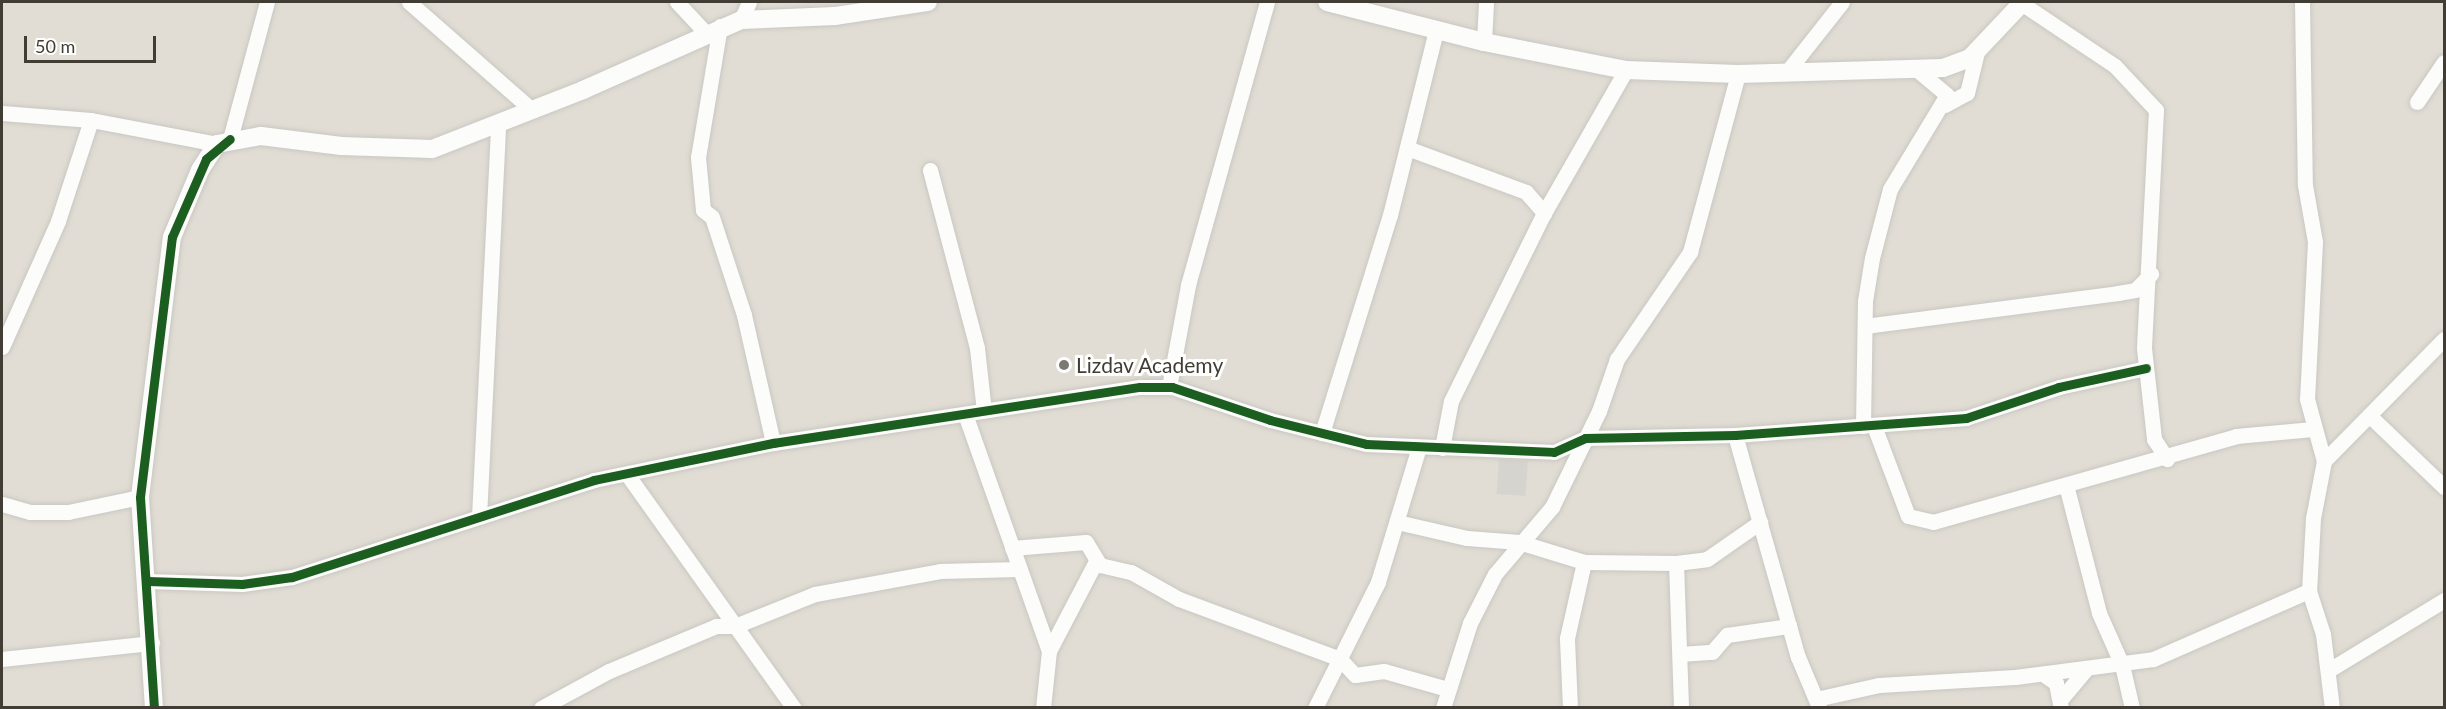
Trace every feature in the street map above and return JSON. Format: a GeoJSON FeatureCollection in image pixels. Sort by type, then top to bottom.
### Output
{"type":"FeatureCollection","features":[{"type":"Feature","properties":{"kind":"street"},"geometry":{"type":"LineString","coordinates":[[154,708],[153,643],[140,497],[172,237],[200,170],[224,142],[267,2]]}},
{"type":"Feature","properties":{"kind":"street"},"geometry":{"type":"LineString","coordinates":[[409,2],[532,110]]}},
{"type":"Feature","properties":{"kind":"street"},"geometry":{"type":"LineString","coordinates":[[677,2],[712,29]]}},
{"type":"Feature","properties":{"kind":"street"},"geometry":{"type":"LineString","coordinates":[[741,20],[749,2]]}},
{"type":"Feature","properties":{"kind":"street"},"geometry":{"type":"LineString","coordinates":[[2,113],[92,120],[224,142],[289,137],[341,147],[432,149],[532,110],[712,29],[741,20],[835,16],[928,2]]}},
{"type":"Feature","properties":{"kind":"street"},"geometry":{"type":"LineString","coordinates":[[1169,387],[1188,285],[1267,2]]}},
{"type":"Feature","properties":{"kind":"street"},"geometry":{"type":"LineString","coordinates":[[1327,2],[1484,42],[1626,70],[1738,74],[1943,68],[1977,52],[2022,2],[2115,66],[2154,104],[2151,274],[2146,368],[2154,440],[2167,459]]}},
{"type":"Feature","properties":{"kind":"street"},"geometry":{"type":"LineString","coordinates":[[1484,42],[1486,2]]}},
{"type":"Feature","properties":{"kind":"street"},"geometry":{"type":"LineString","coordinates":[[1786,73],[1842,2]]}},
{"type":"Feature","properties":{"kind":"street"},"geometry":{"type":"LineString","coordinates":[[2302,2],[2305,185],[2315,242],[2307,399],[2313,429],[2324,462],[2313,518],[2309,591],[2330,670],[2332,708]]}},
{"type":"Feature","properties":{"kind":"street"},"geometry":{"type":"LineString","coordinates":[[712,29],[698,157],[703,210],[712,217],[744,315],[773,443]]}},
{"type":"Feature","properties":{"kind":"street"},"geometry":{"type":"LineString","coordinates":[[1322,433],[1407,148],[1436,30]]}},
{"type":"Feature","properties":{"kind":"street"},"geometry":{"type":"LineString","coordinates":[[1945,105],[1967,93],[1977,52]]}},
{"type":"Feature","properties":{"kind":"street"},"geometry":{"type":"LineString","coordinates":[[2418,102],[2445,62]]}},
{"type":"Feature","properties":{"kind":"street"},"geometry":{"type":"LineString","coordinates":[[1916,69],[1941,84],[1947,95],[1945,105],[1890,189],[1872,258],[1865,326],[1868,426],[1903,507],[1917,520],[1950,518],[2066,484],[2167,459],[2244,434],[2313,429]]}},
{"type":"Feature","properties":{"kind":"street"},"geometry":{"type":"LineString","coordinates":[[1442,448],[1451,401],[1544,213],[1626,70]]}},
{"type":"Feature","properties":{"kind":"street"},"geometry":{"type":"LineString","coordinates":[[1443,708],[1447,689],[1470,623],[1519,542],[1552,507],[1585,438],[1617,359],[1690,252],[1738,74]]}},
{"type":"Feature","properties":{"kind":"street"},"geometry":{"type":"LineString","coordinates":[[2,347],[58,221],[92,120]]}},
{"type":"Feature","properties":{"kind":"street"},"geometry":{"type":"LineString","coordinates":[[479,517],[498,123]]}},
{"type":"Feature","properties":{"kind":"street"},"geometry":{"type":"LineString","coordinates":[[1407,148],[1526,192],[1544,213]]}},
{"type":"Feature","properties":{"kind":"street"},"geometry":{"type":"LineString","coordinates":[[930,170],[977,348],[984,411]]}},
{"type":"Feature","properties":{"kind":"street"},"geometry":{"type":"LineString","coordinates":[[1865,326],[2118,293],[2134,290],[2151,274]]}},
{"type":"Feature","properties":{"kind":"street"},"geometry":{"type":"LineString","coordinates":[[2324,462],[2445,339]]}},
{"type":"Feature","properties":{"kind":"street"},"geometry":{"type":"LineString","coordinates":[[147,581],[242,584],[292,577],[594,480],[628,477],[773,443],[984,411],[1169,387],[1322,433],[1419,447],[1554,452],[1585,438],[1735,435],[1966,418],[2059,387],[2146,368]]}},
{"type":"Feature","properties":{"kind":"street"},"geometry":{"type":"LineString","coordinates":[[965,414],[1049,651]]}},
{"type":"Feature","properties":{"kind":"street"},"geometry":{"type":"LineString","coordinates":[[2370,416],[2445,487]]}},
{"type":"Feature","properties":{"kind":"street"},"geometry":{"type":"LineString","coordinates":[[1735,435],[1789,626],[1818,704],[1879,685],[2043,674],[2122,665],[2162,656],[2309,591]]}},
{"type":"Feature","properties":{"kind":"street"},"geometry":{"type":"LineString","coordinates":[[2143,465],[2154,440]]}},
{"type":"Feature","properties":{"kind":"street"},"geometry":{"type":"LineString","coordinates":[[1315,708],[1378,582],[1419,447]]}},
{"type":"Feature","properties":{"kind":"street"},"geometry":{"type":"LineString","coordinates":[[628,477],[794,708]]}},
{"type":"Feature","properties":{"kind":"street"},"geometry":{"type":"LineString","coordinates":[[2066,484],[2099,613],[2122,665],[2132,708]]}},
{"type":"Feature","properties":{"kind":"street"},"geometry":{"type":"LineString","coordinates":[[2,504],[30,512],[68,512],[140,497]]}},
{"type":"Feature","properties":{"kind":"street"},"geometry":{"type":"LineString","coordinates":[[1397,522],[1467,538],[1519,542],[1584,562],[1676,563],[1707,559],[1760,522]]}},
{"type":"Feature","properties":{"kind":"street"},"geometry":{"type":"LineString","coordinates":[[1012,548],[1081,541],[1096,561],[1340,659],[1354,675],[1404,674],[1447,689]]}},
{"type":"Feature","properties":{"kind":"street"},"geometry":{"type":"LineString","coordinates":[[1043,708],[1049,651],[1096,561]]}},
{"type":"Feature","properties":{"kind":"street"},"geometry":{"type":"LineString","coordinates":[[1570,708],[1567,638],[1584,562]]}},
{"type":"Feature","properties":{"kind":"street"},"geometry":{"type":"LineString","coordinates":[[1676,563],[1682,708]]}},
{"type":"Feature","properties":{"kind":"street"},"geometry":{"type":"LineString","coordinates":[[541,708],[609,671],[716,626],[735,626],[845,587],[940,571],[1019,569]]}},
{"type":"Feature","properties":{"kind":"street"},"geometry":{"type":"LineString","coordinates":[[2330,670],[2445,600]]}},
{"type":"Feature","properties":{"kind":"street"},"geometry":{"type":"LineString","coordinates":[[1680,654],[1712,652],[1727,634],[1789,626]]}},
{"type":"Feature","properties":{"kind":"street"},"geometry":{"type":"LineString","coordinates":[[2,659],[153,643]]}},
{"type":"Feature","properties":{"kind":"street"},"geometry":{"type":"LineString","coordinates":[[2061,703],[2086,669]]}},
{"type":"Feature","properties":{"kind":"street"},"geometry":{"type":"LineString","coordinates":[[2043,674],[2055,683],[2061,703]]}},
{"type":"Feature","properties":{"kind":"shaded area"},"geometry":{"type":"Polygon","coordinates":[[[2,2],[2444,2],[2444,707],[2,707],[2,2]]]}},
{"type":"Feature","properties":{"kind":"building"},"geometry":{"type":"Polygon","coordinates":[[[1499,459],[1528,461],[1525,496],[1497,494],[1499,459]]]}},
{"type":"Feature","properties":{"kind":"cycle path"},"geometry":{"type":"LineString","coordinates":[[154,708],[140,497],[172,237],[206,159],[230,139]]}},
{"type":"Feature","properties":{"kind":"cycle path"},"geometry":{"type":"LineString","coordinates":[[147,581],[242,584],[292,577],[594,480],[773,443],[1140,387],[1172,387],[1270,420],[1366,444],[1554,452],[1585,438],[1735,435],[1966,418],[2059,387],[2146,368]]}},
{"type":"Feature","properties":{"kind":"place","name":"Lizdav Academy"},"geometry":{"type":"Point","coordinates":[1064,365]}}]}
